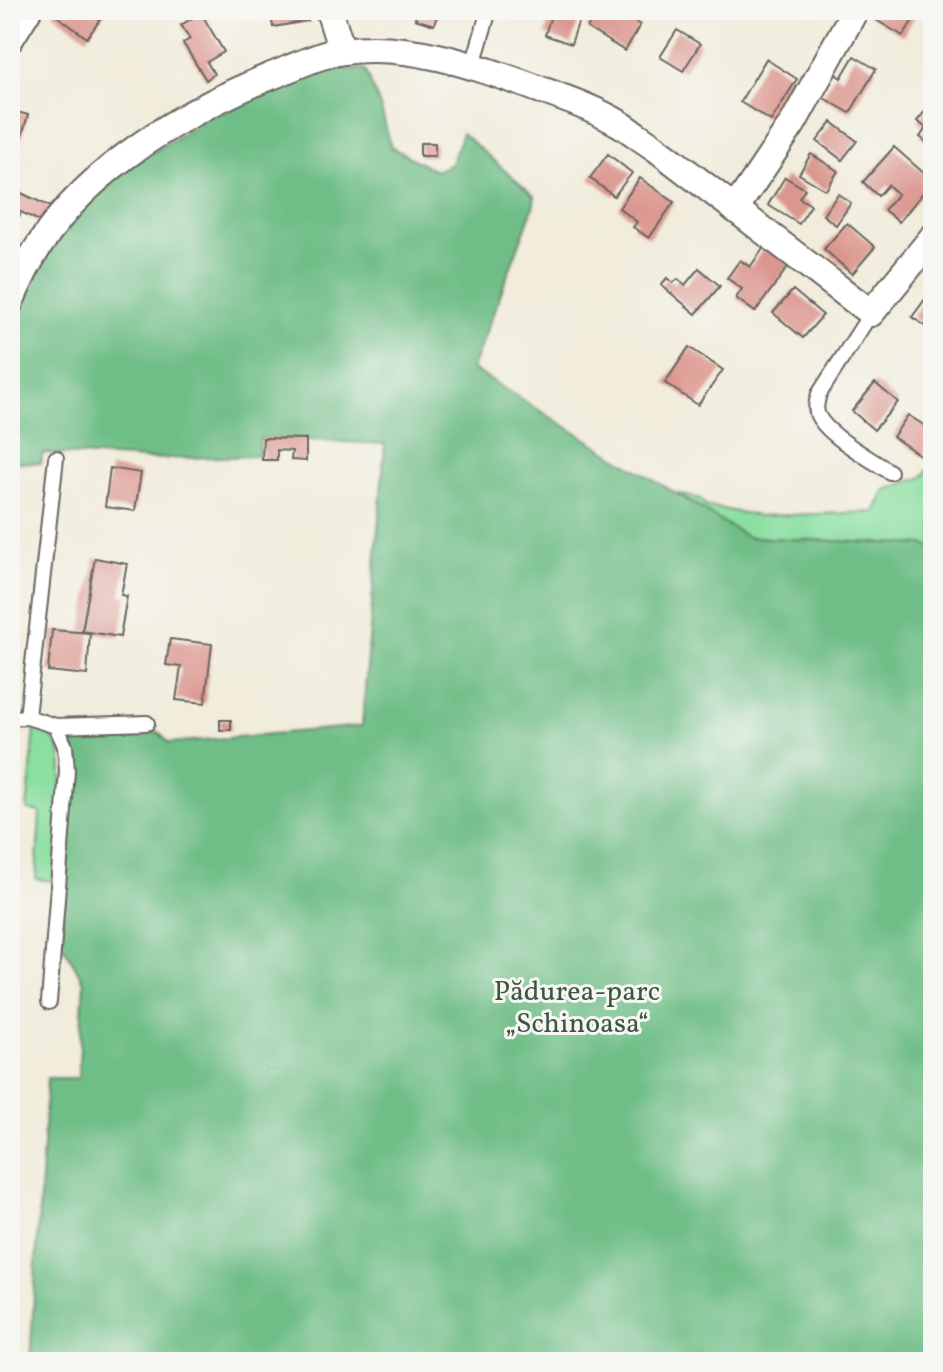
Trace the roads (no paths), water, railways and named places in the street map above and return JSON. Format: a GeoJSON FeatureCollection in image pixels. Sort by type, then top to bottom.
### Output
{"type":"FeatureCollection","features":[{"type":"Feature","properties":{"kind":"street"},"geometry":{"type":"LineString","coordinates":[[10,39],[28,10]]}},
{"type":"Feature","properties":{"kind":"street"},"geometry":{"type":"LineString","coordinates":[[329,10],[342,51]]}},
{"type":"Feature","properties":{"kind":"street"},"geometry":{"type":"LineString","coordinates":[[735,209],[793,123],[855,10]]}},
{"type":"Feature","properties":{"kind":"street"},"geometry":{"type":"LineString","coordinates":[[10,302],[30,260],[50,230],[78,198],[132,152],[217,101],[264,79],[342,51],[402,50],[473,65],[585,106],[621,124],[871,313],[932,241]]}},
{"type":"Feature","properties":{"kind":"lane"},"geometry":{"type":"LineString","coordinates":[[473,65],[489,10]]}},
{"type":"Feature","properties":{"kind":"lane"},"geometry":{"type":"LineString","coordinates":[[871,313],[819,394],[816,407],[818,416],[829,430],[890,472]]}},
{"type":"Feature","properties":{"kind":"lane"},"geometry":{"type":"LineString","coordinates":[[27,717],[56,458]]}},
{"type":"Feature","properties":{"kind":"lane"},"geometry":{"type":"LineString","coordinates":[[10,718],[27,717],[56,726],[147,723]]}},
{"type":"Feature","properties":{"kind":"lane"},"geometry":{"type":"LineString","coordinates":[[49,1002],[67,771],[65,746],[56,726]]}},
{"type":"Feature","properties":{"kind":"park label","name":"Pădurea-parc „Schinoasa“"},"geometry":{"type":"Point","coordinates":[577,1008]}}]}
